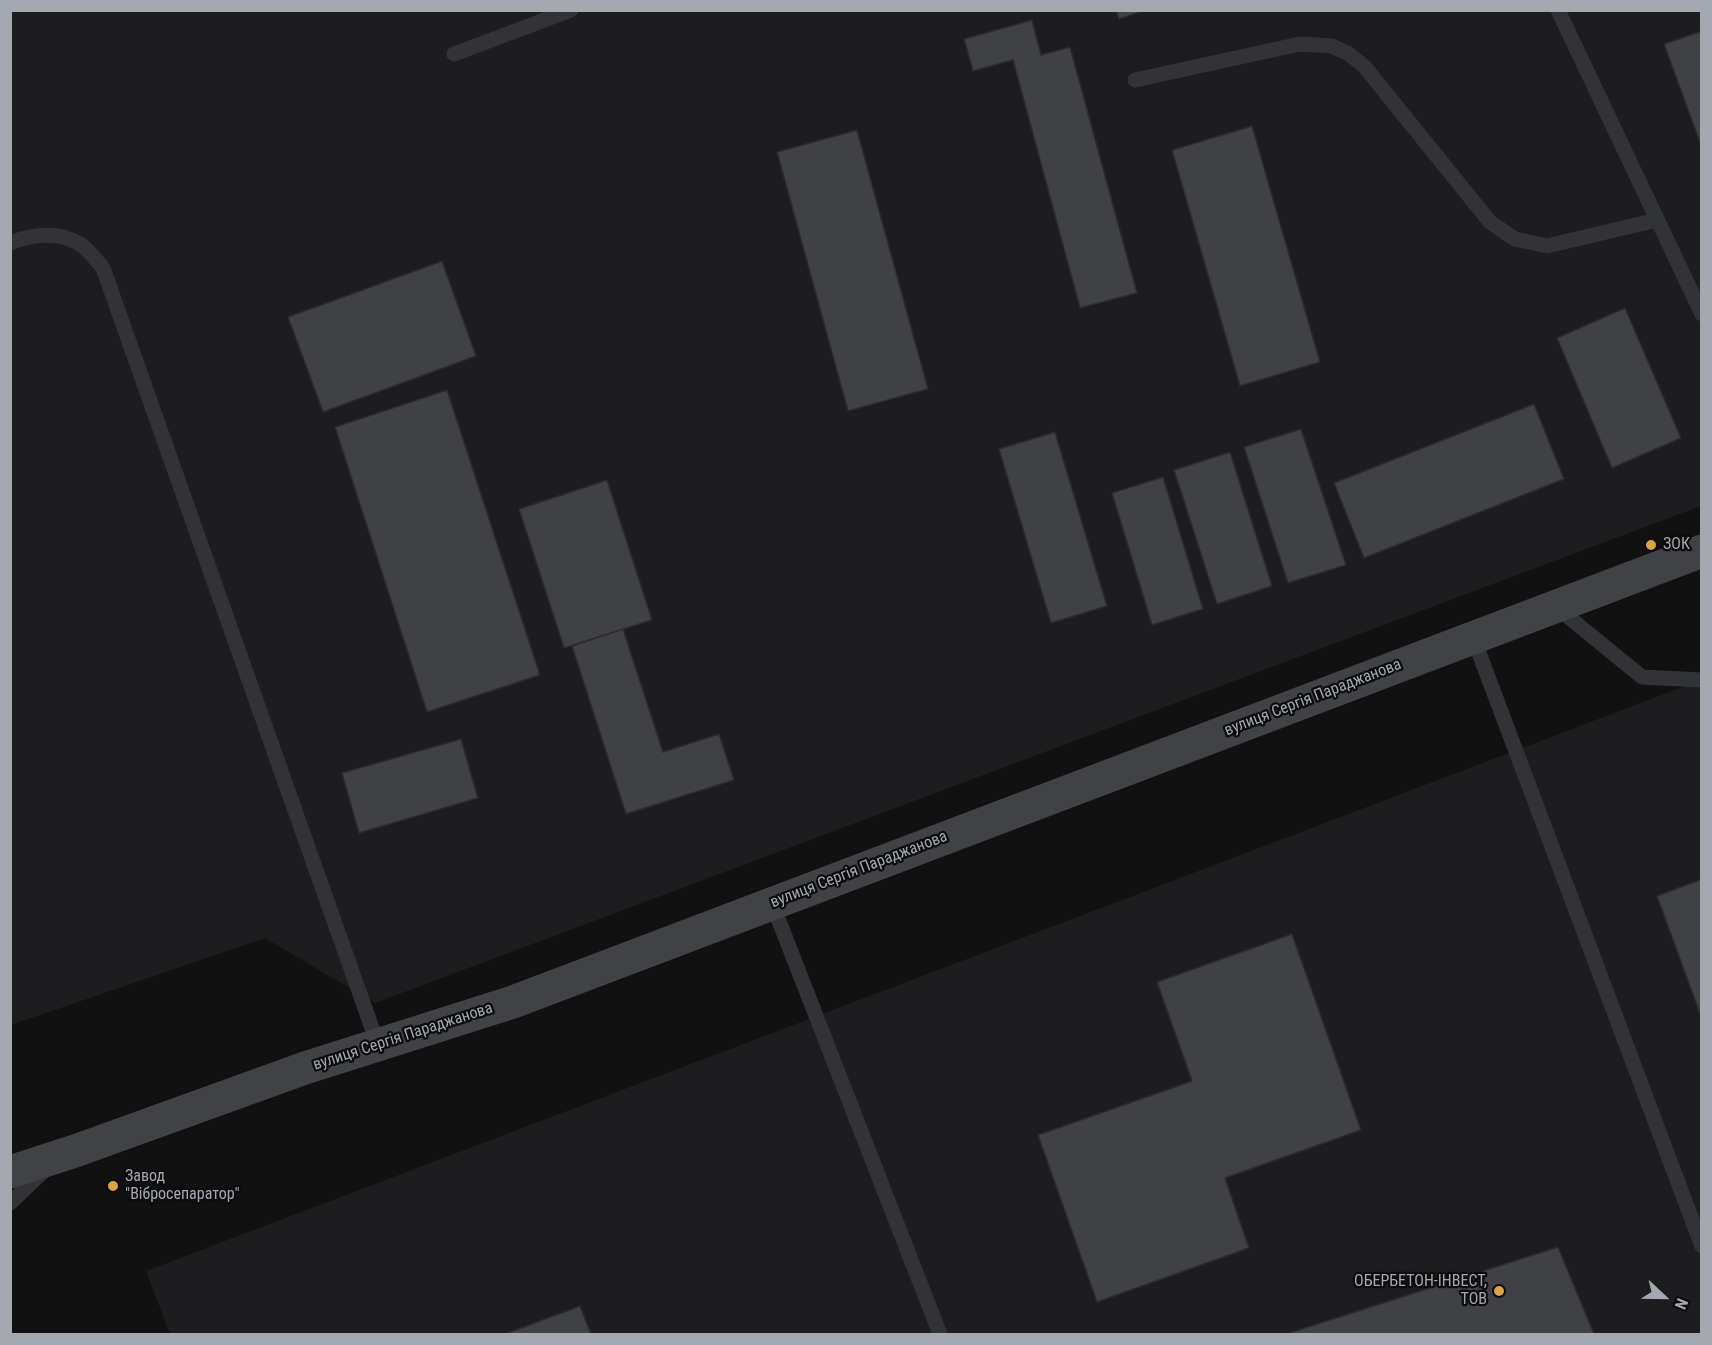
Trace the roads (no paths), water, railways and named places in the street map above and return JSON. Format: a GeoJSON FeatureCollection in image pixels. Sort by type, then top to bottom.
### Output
{"type":"FeatureCollection","features":[{"type":"Feature","properties":{"kind":"main road","name":"вулиця Сергія Параджанова"},"geometry":{"type":"LineString","coordinates":[[10,1172],[75,1151],[305,1068],[513,1002],[1701,551]]}},
{"type":"Feature","properties":{"kind":"lane"},"geometry":{"type":"LineString","coordinates":[[454,54],[571,10]]}},
{"type":"Feature","properties":{"kind":"lane"},"geometry":{"type":"LineString","coordinates":[[1558,10],[1701,314]]}},
{"type":"Feature","properties":{"kind":"lane"},"geometry":{"type":"LineString","coordinates":[[1135,80],[1300,44],[1332,46],[1349,54],[1364,66],[1490,222],[1515,239],[1547,246],[1657,220]]}},
{"type":"Feature","properties":{"kind":"lane"},"geometry":{"type":"LineString","coordinates":[[10,243],[36,235],[60,236],[81,244],[103,268],[378,1045]]}},
{"type":"Feature","properties":{"kind":"lane"},"geometry":{"type":"LineString","coordinates":[[1555,606],[1642,677],[1701,680]]}},
{"type":"Feature","properties":{"kind":"lane"},"geometry":{"type":"LineString","coordinates":[[1473,637],[1701,1246]]}},
{"type":"Feature","properties":{"kind":"lane"},"geometry":{"type":"LineString","coordinates":[[772,903],[940,1335]]}},
{"type":"Feature","properties":{"kind":"lane"},"geometry":{"type":"LineString","coordinates":[[10,1203],[60,1155]]}},
{"type":"Feature","properties":{"kind":"place","name":"ЗОК"},"geometry":{"type":"Point","coordinates":[1651,545]}},
{"type":"Feature","properties":{"kind":"place","name":"Завод \"Вібросепаратор\""},"geometry":{"type":"Point","coordinates":[113,1186]}},
{"type":"Feature","properties":{"kind":"place","name":"ОБЕРБЕТОН-ІНВЕСТ, ТОВ"},"geometry":{"type":"Point","coordinates":[1499,1291]}}]}
